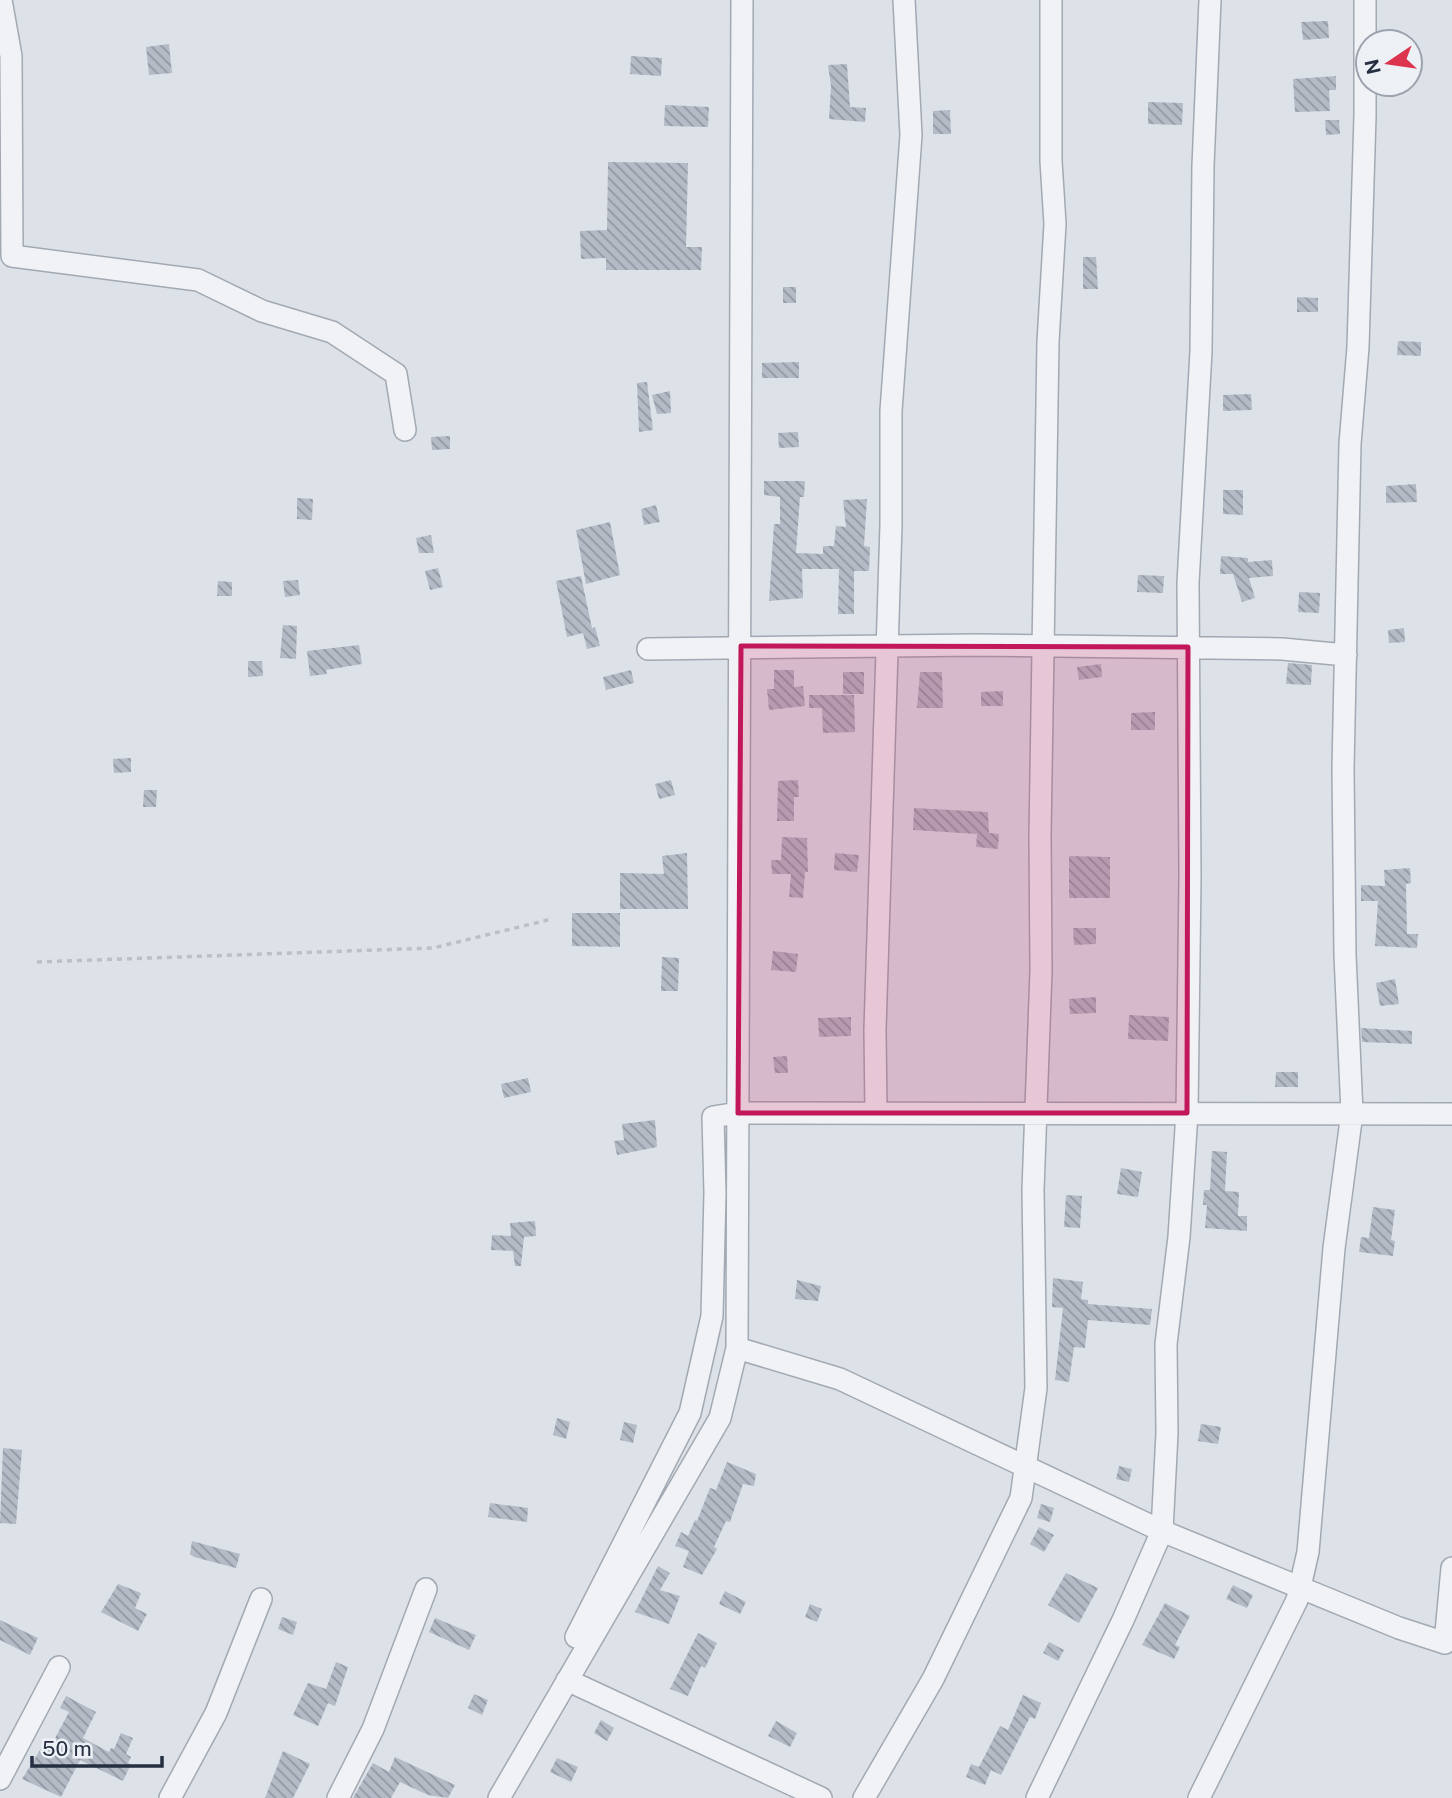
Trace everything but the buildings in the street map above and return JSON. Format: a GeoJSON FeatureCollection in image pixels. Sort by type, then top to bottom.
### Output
{"type":"FeatureCollection","features":[{"type":"Feature","properties":{"kind":"street"},"geometry":{"type":"LineString","coordinates":[[1,0],[11,55],[12,256],[198,280],[262,311],[332,332],[396,374],[405,430]]}},
{"type":"Feature","properties":{"kind":"street"},"geometry":{"type":"LineString","coordinates":[[499,1798],[720,1418],[737,1348],[742,0]]}},
{"type":"Feature","properties":{"kind":"street"},"geometry":{"type":"LineString","coordinates":[[876,1113],[875,1030],[891,411],[911,135],[904,0]]}},
{"type":"Feature","properties":{"kind":"street"},"geometry":{"type":"LineString","coordinates":[[864,1798],[933,1679],[1021,1498],[1036,1388],[1035,1113],[1041,971],[1042,647],[1048,342],[1055,224],[1051,161],[1051,0]]}},
{"type":"Feature","properties":{"kind":"street"},"geometry":{"type":"LineString","coordinates":[[1037,1798],[1123,1620],[1162,1531],[1167,1433],[1166,1344],[1179,1237],[1187,1113],[1190,877],[1188,647],[1192,461],[1201,351],[1202,203],[1210,0]]}},
{"type":"Feature","properties":{"kind":"street"},"geometry":{"type":"LineString","coordinates":[[1199,1798],[1297,1600],[1300,1588],[1308,1552],[1334,1248],[1352,1113],[1343,859],[1350,444],[1357,347],[1365,116],[1365,0]]}},
{"type":"Feature","properties":{"kind":"street"},"geometry":{"type":"LineString","coordinates":[[648,649],[975,645],[1188,647],[1346,655]]}},
{"type":"Feature","properties":{"kind":"street"},"geometry":{"type":"LineString","coordinates":[[581,1657],[569,1648],[690,1413],[712,1316],[716,1193],[713,1117],[738,1113],[1452,1114]]}},
{"type":"Feature","properties":{"kind":"street"},"geometry":{"type":"LineString","coordinates":[[737,1348],[840,1378],[1027,1465],[1100,1504],[1300,1588],[1445,1643],[1452,1568]]}},
{"type":"Feature","properties":{"kind":"street"},"geometry":{"type":"LineString","coordinates":[[338,1798],[373,1729],[426,1589]]}},
{"type":"Feature","properties":{"kind":"street"},"geometry":{"type":"LineString","coordinates":[[170,1798],[216,1713],[261,1599]]}},
{"type":"Feature","properties":{"kind":"street"},"geometry":{"type":"LineString","coordinates":[[0,1779],[59,1667]]}},
{"type":"Feature","properties":{"kind":"street"},"geometry":{"type":"LineString","coordinates":[[567,1680],[821,1798]]}},
{"type":"Feature","properties":{"kind":"path"},"geometry":{"type":"LineString","coordinates":[[37,962],[433,948],[552,919]]}},
{"type":"Feature","properties":{"kind":"highlighted area"},"geometry":{"type":"Polygon","coordinates":[[[741,646],[1188,647],[1187,1113],[738,1113],[741,646]]]}}]}
